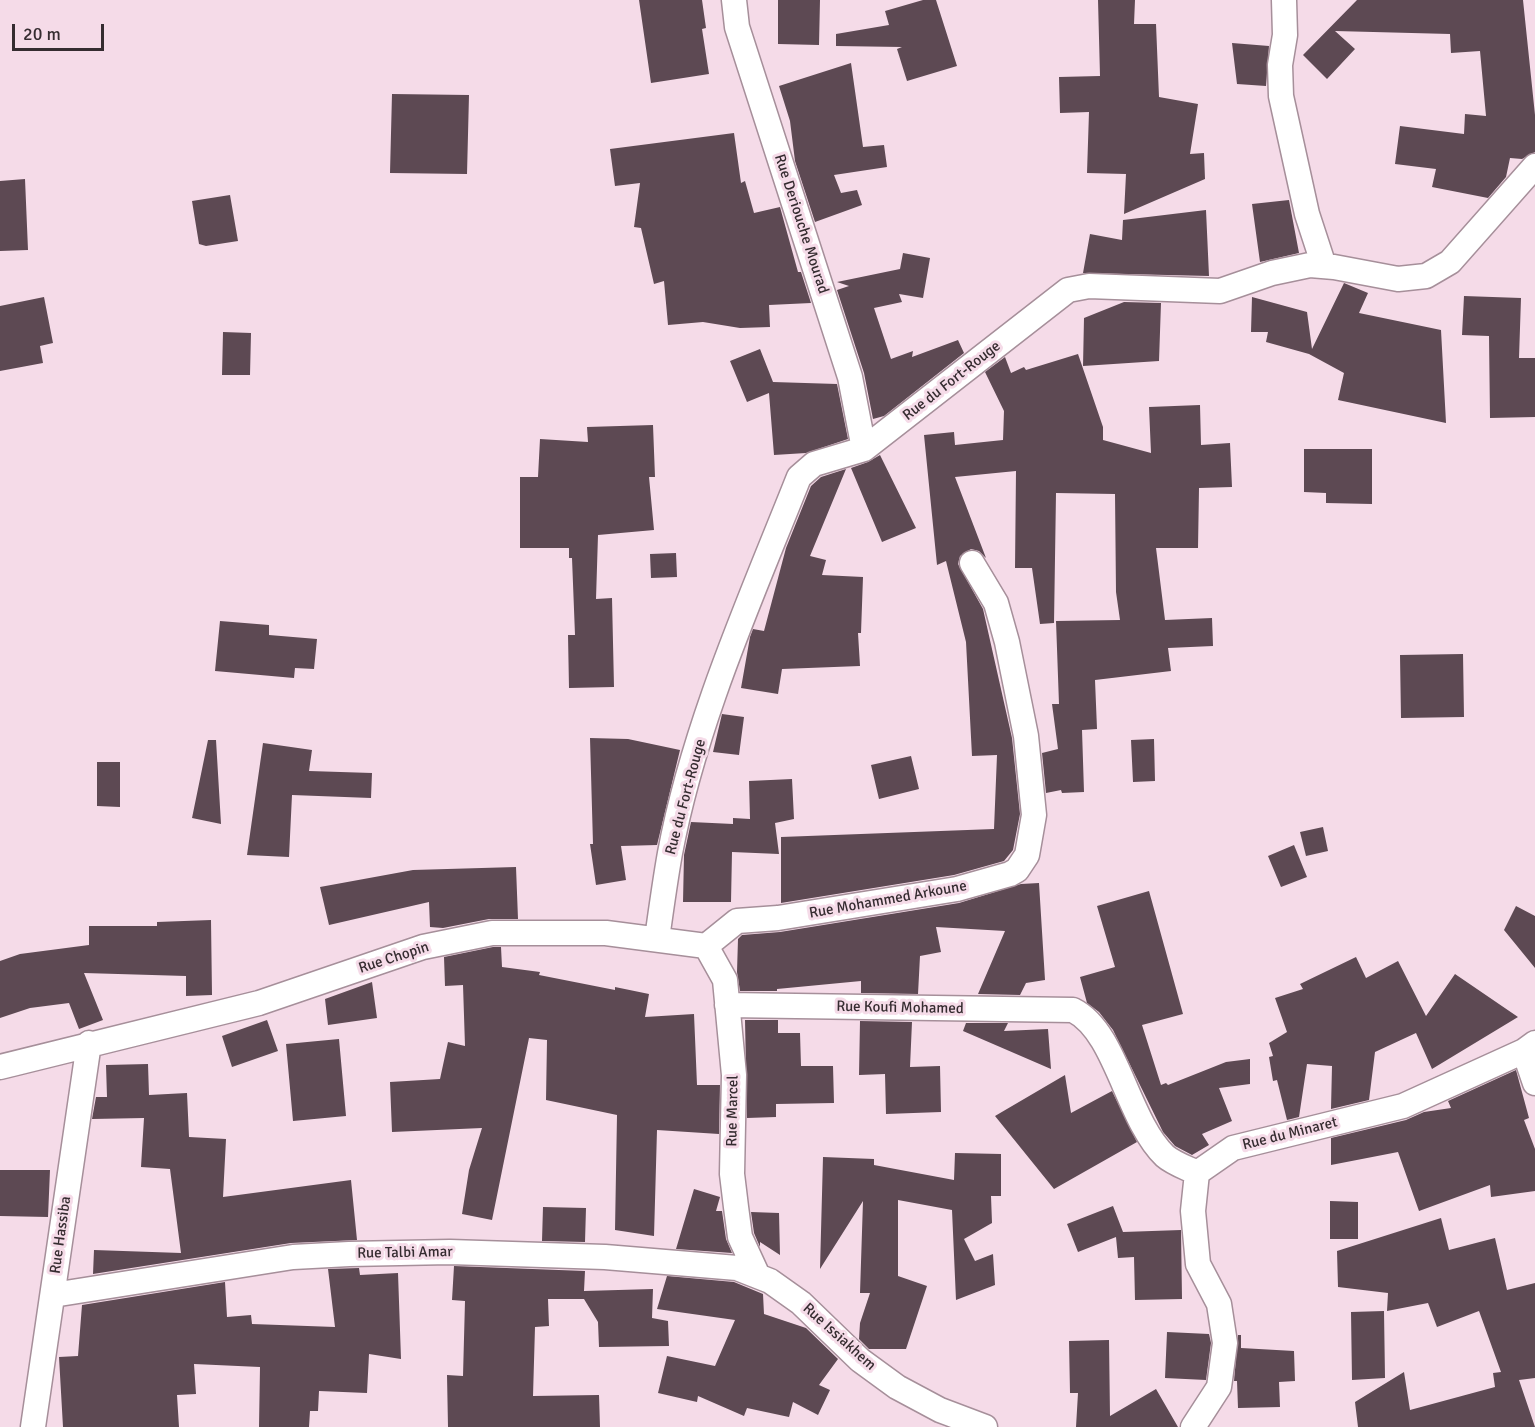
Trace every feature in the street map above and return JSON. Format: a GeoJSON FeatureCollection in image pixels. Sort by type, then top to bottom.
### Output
{"type":"FeatureCollection","features":[{"type":"Feature","properties":{"kind":"street","name":"Rue Deriouche Mourad"},"geometry":{"type":"LineString","coordinates":[[734,0],[737,27],[850,377],[864,449]]}},
{"type":"Feature","properties":{"kind":"street"},"geometry":{"type":"LineString","coordinates":[[1284,0],[1285,35],[1280,65],[1281,96],[1307,214],[1324,266]]}},
{"type":"Feature","properties":{"kind":"street","name":"Rue du Fort-Rouge"},"geometry":{"type":"LineString","coordinates":[[657,939],[670,852],[693,763],[736,634],[800,477],[814,464],[864,449],[1068,290],[1089,286],[1220,291],[1272,273],[1310,265],[1398,279],[1426,276],[1450,262],[1535,166]]}},
{"type":"Feature","properties":{"kind":"street","name":"Rue Mohammed Arkoune"},"geometry":{"type":"LineString","coordinates":[[706,946],[737,921],[836,909],[957,889],[996,880],[1017,870],[1027,855],[1034,815],[1026,736],[1007,642],[996,603],[972,563]]}},
{"type":"Feature","properties":{"kind":"street","name":"Rue Chopin"},"geometry":{"type":"LineString","coordinates":[[0,1066],[259,1003],[423,947],[492,933],[606,933],[706,946]]}},
{"type":"Feature","properties":{"kind":"street","name":"Rue Marcel"},"geometry":{"type":"LineString","coordinates":[[706,946],[725,980],[734,1074],[732,1174],[740,1238],[758,1276]]}},
{"type":"Feature","properties":{"kind":"street","name":"Rue Koufi Mohamed"},"geometry":{"type":"LineString","coordinates":[[727,1005],[1073,1010],[1087,1017],[1102,1039],[1146,1131],[1166,1157],[1197,1173]]}},
{"type":"Feature","properties":{"kind":"street","name":"Rue Hassiba"},"geometry":{"type":"LineString","coordinates":[[33,1427],[89,1043]]}},
{"type":"Feature","properties":{"kind":"street"},"geometry":{"type":"LineString","coordinates":[[1529,1047],[1535,1083]]}},
{"type":"Feature","properties":{"kind":"street","name":"Rue du Minaret"},"geometry":{"type":"LineString","coordinates":[[1197,1173],[1233,1148],[1403,1106],[1529,1047]]}},
{"type":"Feature","properties":{"kind":"street"},"geometry":{"type":"LineString","coordinates":[[1193,1427],[1219,1387],[1225,1343],[1219,1304],[1198,1264],[1193,1211],[1197,1173]]}},
{"type":"Feature","properties":{"kind":"street","name":"Rue Talbi Amar"},"geometry":{"type":"LineString","coordinates":[[52,1296],[293,1257],[349,1254],[450,1252],[604,1257],[737,1268],[758,1276]]}},
{"type":"Feature","properties":{"kind":"street","name":"Rue Issiakhem"},"geometry":{"type":"LineString","coordinates":[[758,1276],[801,1303],[860,1360],[897,1387],[940,1410],[985,1427]]}},
{"type":"Feature","properties":{"kind":"building"},"geometry":{"type":"Polygon","coordinates":[[[639,0],[702,0],[706,28],[702,29],[709,74],[651,83],[639,0]]]}},
{"type":"Feature","properties":{"kind":"building"},"geometry":{"type":"Polygon","coordinates":[[[778,0],[820,0],[819,45],[778,44],[778,0]]]}},
{"type":"Feature","properties":{"kind":"building"},"geometry":{"type":"Polygon","coordinates":[[[923,0],[936,0],[957,66],[907,81],[897,49],[902,47],[836,46],[836,34],[889,25],[885,11],[923,0]]]}},
{"type":"Feature","properties":{"kind":"building"},"geometry":{"type":"Polygon","coordinates":[[[1098,0],[1135,0],[1134,24],[1156,24],[1159,97],[1198,104],[1190,154],[1204,153],[1205,179],[1124,214],[1126,174],[1087,173],[1089,112],[1060,113],[1059,77],[1100,76],[1098,0]]]}},
{"type":"Feature","properties":{"kind":"building"},"geometry":{"type":"Polygon","coordinates":[[[1357,0],[1523,0],[1535,115],[1535,152],[1522,159],[1510,158],[1506,177],[1488,198],[1432,187],[1436,169],[1395,164],[1400,126],[1464,134],[1465,114],[1486,116],[1480,51],[1451,53],[1450,34],[1335,31],[1355,49],[1327,79],[1303,55],[1357,0]]]}},
{"type":"Feature","properties":{"kind":"building"},"geometry":{"type":"Polygon","coordinates":[[[1232,43],[1269,46],[1266,86],[1237,84],[1232,43]]]}},
{"type":"Feature","properties":{"kind":"building"},"geometry":{"type":"Polygon","coordinates":[[[851,63],[863,147],[884,145],[887,167],[834,175],[841,193],[857,190],[862,205],[815,222],[795,161],[790,121],[779,86],[851,63]]]}},
{"type":"Feature","properties":{"kind":"building"},"geometry":{"type":"Polygon","coordinates":[[[392,94],[469,95],[467,174],[390,173],[392,94]]]}},
{"type":"Feature","properties":{"kind":"building"},"geometry":{"type":"Polygon","coordinates":[[[734,133],[741,183],[745,181],[754,213],[780,207],[798,272],[801,272],[811,303],[769,305],[770,327],[740,328],[703,322],[668,325],[664,281],[654,284],[641,228],[634,227],[640,183],[615,186],[610,149],[734,133]]]}},
{"type":"Feature","properties":{"kind":"building"},"geometry":{"type":"Polygon","coordinates":[[[25,179],[28,250],[0,251],[0,181],[25,179]]]}},
{"type":"Feature","properties":{"kind":"building"},"geometry":{"type":"Polygon","coordinates":[[[230,195],[238,241],[206,246],[199,244],[192,201],[230,195]]]}},
{"type":"Feature","properties":{"kind":"building"},"geometry":{"type":"Polygon","coordinates":[[[1289,200],[1299,253],[1260,262],[1252,204],[1289,200]]]}},
{"type":"Feature","properties":{"kind":"building"},"geometry":{"type":"Polygon","coordinates":[[[1206,210],[1209,276],[1083,273],[1090,234],[1122,240],[1123,220],[1206,210]]]}},
{"type":"Feature","properties":{"kind":"building"},"geometry":{"type":"Polygon","coordinates":[[[903,253],[930,258],[923,298],[899,294],[902,302],[874,308],[891,359],[913,351],[912,357],[958,340],[964,353],[884,416],[873,419],[864,373],[837,290],[849,286],[837,282],[900,269],[903,253]]]}},
{"type":"Feature","properties":{"kind":"building"},"geometry":{"type":"Polygon","coordinates":[[[1344,283],[1368,293],[1359,313],[1441,330],[1446,423],[1338,400],[1344,373],[1309,354],[1266,342],[1268,332],[1251,332],[1252,297],[1307,312],[1312,349],[1344,283]]]}},
{"type":"Feature","properties":{"kind":"building"},"geometry":{"type":"Polygon","coordinates":[[[1464,296],[1521,298],[1519,358],[1535,358],[1535,417],[1490,418],[1489,336],[1462,335],[1464,296]]]}},
{"type":"Feature","properties":{"kind":"building"},"geometry":{"type":"Polygon","coordinates":[[[44,297],[53,343],[40,346],[43,363],[0,371],[0,306],[44,297]]]}},
{"type":"Feature","properties":{"kind":"building"},"geometry":{"type":"Polygon","coordinates":[[[1124,302],[1161,303],[1159,361],[1083,366],[1084,318],[1124,302]]]}},
{"type":"Feature","properties":{"kind":"building"},"geometry":{"type":"Polygon","coordinates":[[[223,332],[251,333],[250,375],[222,375],[223,332]]]}},
{"type":"Feature","properties":{"kind":"building"},"geometry":{"type":"Polygon","coordinates":[[[760,349],[773,382],[837,384],[848,439],[806,453],[774,455],[769,393],[747,402],[730,361],[760,349]]]}},
{"type":"Feature","properties":{"kind":"building"},"geometry":{"type":"Polygon","coordinates":[[[1078,354],[1103,427],[1103,440],[1151,453],[1149,407],[1200,405],[1201,445],[1230,443],[1232,487],[1199,488],[1198,548],[1156,548],[1165,620],[1212,618],[1213,646],[1168,648],[1171,671],[1095,680],[1097,729],[1082,730],[1084,792],[1062,793],[1061,790],[1046,793],[1042,753],[1058,749],[1052,704],[1059,704],[1056,621],[1120,620],[1116,592],[1115,494],[1056,493],[1054,623],[1040,624],[1032,568],[1015,568],[1016,471],[955,477],[986,558],[979,551],[971,549],[960,556],[958,564],[983,609],[1012,738],[1020,814],[1013,850],[1004,861],[954,875],[781,903],[781,837],[994,829],[997,755],[972,756],[966,642],[946,561],[937,565],[924,435],[954,432],[955,445],[1003,440],[1004,411],[985,372],[1005,357],[1011,373],[1024,367],[1026,370],[1078,354]]]}},
{"type":"Feature","properties":{"kind":"building"},"geometry":{"type":"Polygon","coordinates":[[[653,425],[655,477],[649,477],[654,530],[598,535],[596,599],[612,598],[614,687],[569,688],[568,635],[575,635],[572,558],[569,558],[569,548],[520,548],[520,477],[538,477],[540,439],[588,442],[587,427],[653,425]]]}},
{"type":"Feature","properties":{"kind":"building"},"geometry":{"type":"Polygon","coordinates":[[[1304,449],[1372,449],[1372,504],[1326,503],[1326,493],[1304,492],[1304,449]]]}},
{"type":"Feature","properties":{"kind":"building"},"geometry":{"type":"Polygon","coordinates":[[[880,455],[916,528],[882,542],[851,468],[880,455]]]}},
{"type":"Feature","properties":{"kind":"building"},"geometry":{"type":"Polygon","coordinates":[[[846,469],[810,556],[826,560],[822,575],[863,577],[861,633],[858,633],[860,666],[782,669],[778,694],[741,688],[750,637],[753,629],[764,631],[786,548],[811,486],[821,477],[846,469]]]}},
{"type":"Feature","properties":{"kind":"building"},"geometry":{"type":"Polygon","coordinates":[[[676,553],[677,577],[651,578],[650,554],[676,553]]]}},
{"type":"Feature","properties":{"kind":"building"},"geometry":{"type":"Polygon","coordinates":[[[220,621],[269,625],[269,635],[317,639],[314,669],[295,668],[294,678],[215,671],[220,621]]]}},
{"type":"Feature","properties":{"kind":"building"},"geometry":{"type":"Polygon","coordinates":[[[1463,654],[1464,717],[1401,718],[1400,655],[1463,654]]]}},
{"type":"Feature","properties":{"kind":"building"},"geometry":{"type":"Polygon","coordinates":[[[722,714],[744,717],[739,755],[713,752],[722,714]]]}},
{"type":"Feature","properties":{"kind":"building"},"geometry":{"type":"Polygon","coordinates":[[[590,738],[628,739],[680,750],[657,845],[621,846],[626,880],[596,885],[590,844],[593,844],[590,738]]]}},
{"type":"Feature","properties":{"kind":"building"},"geometry":{"type":"Polygon","coordinates":[[[1154,739],[1155,781],[1133,782],[1131,740],[1154,739]]]}},
{"type":"Feature","properties":{"kind":"building"},"geometry":{"type":"Polygon","coordinates":[[[208,740],[216,740],[221,824],[192,818],[208,740]]]}},
{"type":"Feature","properties":{"kind":"building"},"geometry":{"type":"Polygon","coordinates":[[[263,743],[312,750],[309,771],[372,773],[371,798],[292,795],[289,857],[247,855],[263,743]]]}},
{"type":"Feature","properties":{"kind":"building"},"geometry":{"type":"Polygon","coordinates":[[[911,756],[919,789],[879,799],[871,765],[911,756]]]}},
{"type":"Feature","properties":{"kind":"building"},"geometry":{"type":"Polygon","coordinates":[[[97,762],[120,762],[120,807],[97,806],[97,762]]]}},
{"type":"Feature","properties":{"kind":"building"},"geometry":{"type":"Polygon","coordinates":[[[792,779],[794,819],[775,823],[779,854],[732,852],[731,902],[683,902],[684,855],[691,822],[733,824],[733,818],[750,819],[749,781],[792,779]]]}},
{"type":"Feature","properties":{"kind":"building"},"geometry":{"type":"Polygon","coordinates":[[[1323,827],[1328,851],[1306,856],[1300,832],[1323,827]]]}},
{"type":"Feature","properties":{"kind":"building"},"geometry":{"type":"Polygon","coordinates":[[[1294,845],[1307,877],[1281,887],[1268,856],[1294,845]]]}},
{"type":"Feature","properties":{"kind":"building"},"geometry":{"type":"Polygon","coordinates":[[[516,867],[518,919],[489,919],[443,928],[430,927],[429,902],[329,925],[320,887],[413,870],[516,867]]]}},
{"type":"Feature","properties":{"kind":"building"},"geometry":{"type":"Polygon","coordinates":[[[1039,883],[1045,980],[1026,983],[1020,995],[978,994],[1005,931],[936,927],[941,952],[920,956],[918,994],[861,993],[861,981],[777,989],[777,991],[740,991],[737,972],[738,939],[742,935],[780,932],[959,903],[1021,884],[1039,883]]]}},
{"type":"Feature","properties":{"kind":"building"},"geometry":{"type":"Polygon","coordinates":[[[1149,891],[1183,1014],[1142,1025],[1161,1085],[1166,1083],[1168,1085],[1226,1062],[1250,1059],[1250,1084],[1219,1088],[1232,1121],[1202,1134],[1209,1145],[1192,1155],[1175,1146],[1163,1132],[1113,1030],[1099,1012],[1087,1003],[1080,977],[1115,967],[1097,906],[1149,891]]]}},
{"type":"Feature","properties":{"kind":"building"},"geometry":{"type":"Polygon","coordinates":[[[1516,906],[1535,916],[1535,968],[1504,930],[1516,906]]]}},
{"type":"Feature","properties":{"kind":"building"},"geometry":{"type":"Polygon","coordinates":[[[211,920],[212,995],[186,996],[186,976],[84,973],[103,1020],[79,1029],[69,1003],[30,1008],[0,1018],[0,961],[20,954],[89,945],[89,926],[157,926],[157,922],[211,920]]]}},
{"type":"Feature","properties":{"kind":"building"},"geometry":{"type":"Polygon","coordinates":[[[501,947],[502,967],[540,972],[539,975],[615,990],[615,987],[649,994],[645,1017],[694,1014],[697,1085],[720,1085],[719,1134],[657,1130],[654,1236],[615,1230],[617,1115],[546,1100],[547,1040],[529,1038],[492,1220],[462,1214],[469,1170],[482,1128],[392,1132],[390,1082],[440,1079],[448,1042],[465,1046],[463,985],[445,986],[444,957],[501,947]]]}},
{"type":"Feature","properties":{"kind":"building"},"geometry":{"type":"Polygon","coordinates":[[[1356,957],[1366,978],[1398,961],[1426,1016],[1455,974],[1518,1017],[1432,1069],[1416,1033],[1375,1052],[1369,1100],[1331,1109],[1332,1066],[1307,1064],[1299,1117],[1287,1120],[1277,1080],[1273,1081],[1269,1057],[1273,1056],[1269,1043],[1287,1032],[1275,998],[1303,989],[1300,984],[1356,957]]]}},
{"type":"Feature","properties":{"kind":"building"},"geometry":{"type":"Polygon","coordinates":[[[372,982],[377,1018],[328,1025],[325,999],[372,982]]]}},
{"type":"Feature","properties":{"kind":"building"},"geometry":{"type":"Polygon","coordinates":[[[267,1020],[278,1051],[232,1067],[222,1036],[267,1020]]]}},
{"type":"Feature","properties":{"kind":"building"},"geometry":{"type":"Polygon","coordinates":[[[745,1020],[778,1020],[778,1033],[800,1033],[801,1066],[833,1066],[834,1103],[776,1104],[776,1117],[747,1118],[745,1020]]]}},
{"type":"Feature","properties":{"kind":"building"},"geometry":{"type":"Polygon","coordinates":[[[860,1021],[912,1022],[910,1067],[940,1066],[941,1112],[886,1114],[885,1074],[859,1075],[860,1021]]]}},
{"type":"Feature","properties":{"kind":"building"},"geometry":{"type":"Polygon","coordinates":[[[966,1023],[1008,1023],[1004,1031],[1048,1029],[1051,1069],[963,1031],[966,1023]]]}},
{"type":"Feature","properties":{"kind":"building"},"geometry":{"type":"Polygon","coordinates":[[[339,1039],[346,1116],[293,1121],[286,1044],[339,1039]]]}},
{"type":"Feature","properties":{"kind":"building"},"geometry":{"type":"Polygon","coordinates":[[[148,1064],[149,1095],[187,1093],[189,1137],[226,1139],[223,1197],[351,1180],[357,1240],[291,1243],[93,1274],[94,1250],[181,1253],[170,1169],[141,1167],[144,1118],[92,1119],[96,1097],[107,1097],[106,1065],[148,1064]]]}},
{"type":"Feature","properties":{"kind":"building"},"geometry":{"type":"Polygon","coordinates":[[[1516,1070],[1529,1118],[1524,1120],[1535,1149],[1535,1191],[1491,1197],[1490,1185],[1419,1211],[1398,1152],[1331,1165],[1331,1138],[1406,1120],[1424,1112],[1451,1108],[1448,1101],[1516,1070]]]}},
{"type":"Feature","properties":{"kind":"building"},"geometry":{"type":"Polygon","coordinates":[[[1065,1075],[1071,1113],[1112,1091],[1137,1142],[1054,1189],[995,1116],[1065,1075]]]}},
{"type":"Feature","properties":{"kind":"building"},"geometry":{"type":"Polygon","coordinates":[[[955,1153],[1001,1154],[1001,1196],[991,1196],[992,1223],[964,1239],[975,1261],[993,1254],[995,1285],[956,1300],[952,1210],[898,1200],[898,1276],[927,1286],[906,1349],[869,1349],[859,1339],[860,1323],[870,1293],[860,1293],[863,1201],[820,1269],[823,1157],[874,1159],[874,1165],[954,1180],[955,1153]]]}},
{"type":"Feature","properties":{"kind":"building"},"geometry":{"type":"Polygon","coordinates":[[[0,1170],[50,1170],[48,1217],[0,1216],[0,1170]]]}},
{"type":"Feature","properties":{"kind":"building"},"geometry":{"type":"Polygon","coordinates":[[[694,1189],[720,1197],[716,1211],[722,1211],[726,1239],[732,1253],[676,1249],[694,1189]]]}},
{"type":"Feature","properties":{"kind":"building"},"geometry":{"type":"Polygon","coordinates":[[[1330,1201],[1358,1202],[1358,1239],[1330,1239],[1330,1201]]]}},
{"type":"Feature","properties":{"kind":"building"},"geometry":{"type":"Polygon","coordinates":[[[1113,1206],[1123,1232],[1181,1230],[1182,1299],[1135,1300],[1134,1257],[1118,1258],[1116,1237],[1078,1252],[1067,1224],[1113,1206]]]}},
{"type":"Feature","properties":{"kind":"building"},"geometry":{"type":"Polygon","coordinates":[[[543,1207],[586,1208],[585,1242],[542,1241],[543,1207]]]}},
{"type":"Feature","properties":{"kind":"building"},"geometry":{"type":"Polygon","coordinates":[[[751,1212],[779,1213],[780,1255],[760,1242],[760,1247],[754,1233],[751,1212]]]}},
{"type":"Feature","properties":{"kind":"building"},"geometry":{"type":"Polygon","coordinates":[[[1441,1218],[1449,1250],[1495,1238],[1507,1290],[1535,1283],[1535,1378],[1519,1380],[1535,1427],[1358,1427],[1355,1402],[1404,1372],[1410,1410],[1495,1387],[1493,1373],[1501,1372],[1479,1311],[1437,1327],[1428,1303],[1387,1311],[1388,1293],[1338,1287],[1337,1251],[1441,1218]]]}},
{"type":"Feature","properties":{"kind":"building"},"geometry":{"type":"Polygon","coordinates":[[[454,1266],[585,1271],[584,1291],[653,1289],[652,1318],[668,1321],[669,1346],[599,1347],[598,1322],[584,1299],[548,1299],[549,1326],[535,1327],[533,1396],[599,1395],[600,1427],[448,1427],[447,1375],[463,1376],[465,1301],[452,1300],[454,1266]]]}},
{"type":"Feature","properties":{"kind":"building"},"geometry":{"type":"Polygon","coordinates":[[[359,1268],[360,1275],[398,1273],[401,1359],[369,1354],[367,1393],[319,1391],[318,1411],[310,1411],[309,1427],[259,1427],[260,1367],[194,1364],[196,1394],[177,1395],[179,1427],[63,1427],[59,1357],[78,1356],[82,1305],[225,1282],[227,1317],[251,1315],[252,1324],[335,1327],[328,1269],[359,1268]]]}},
{"type":"Feature","properties":{"kind":"building"},"geometry":{"type":"Polygon","coordinates":[[[667,1276],[734,1282],[763,1294],[764,1314],[806,1328],[838,1359],[819,1385],[830,1390],[818,1415],[793,1402],[789,1417],[747,1408],[744,1416],[698,1396],[697,1402],[658,1393],[667,1356],[715,1366],[735,1320],[657,1309],[667,1276]]]}},
{"type":"Feature","properties":{"kind":"building"},"geometry":{"type":"Polygon","coordinates":[[[1384,1311],[1385,1378],[1352,1380],[1351,1312],[1384,1311]]]}},
{"type":"Feature","properties":{"kind":"building"},"geometry":{"type":"Polygon","coordinates":[[[1167,1332],[1209,1334],[1211,1343],[1206,1380],[1165,1378],[1167,1332]]]}},
{"type":"Feature","properties":{"kind":"building"},"geometry":{"type":"Polygon","coordinates":[[[1238,1335],[1241,1335],[1241,1348],[1294,1351],[1295,1381],[1279,1382],[1280,1407],[1238,1408],[1237,1381],[1234,1381],[1238,1335]]]}},
{"type":"Feature","properties":{"kind":"building"},"geometry":{"type":"Polygon","coordinates":[[[1109,1340],[1110,1416],[1156,1389],[1178,1427],[1076,1427],[1078,1393],[1070,1393],[1069,1341],[1109,1340]]]}}]}
